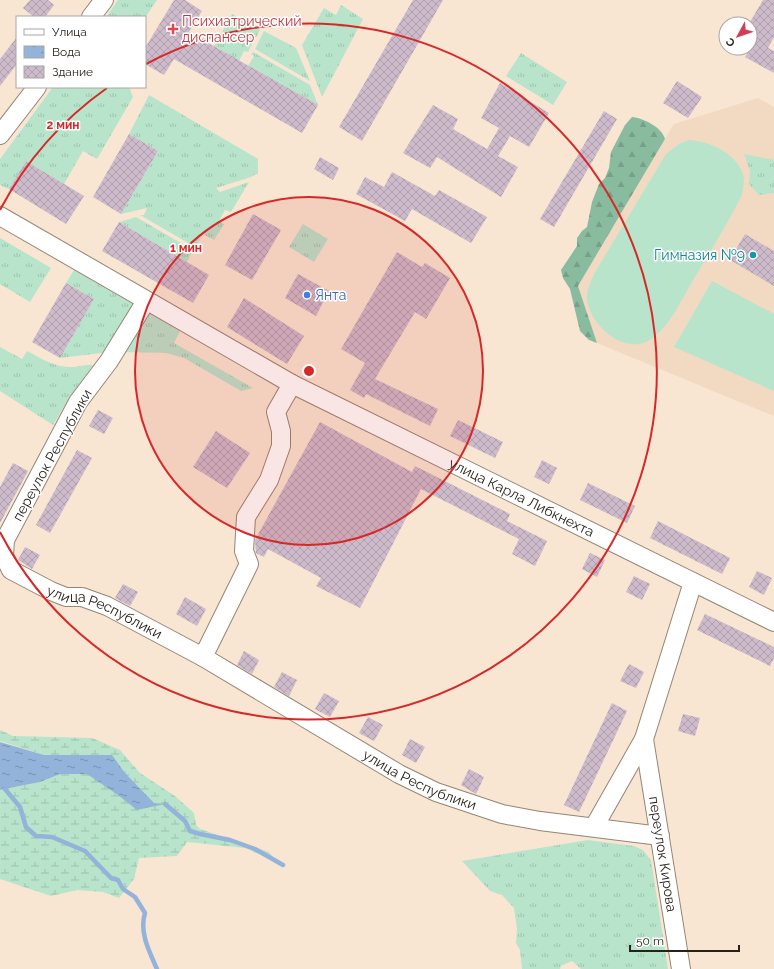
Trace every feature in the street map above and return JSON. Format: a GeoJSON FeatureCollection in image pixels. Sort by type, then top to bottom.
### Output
{"type":"FeatureCollection","features":[{"type":"Feature","properties":{"kind":"street"},"geometry":{"type":"LineString","coordinates":[[92,16],[104,0]]}},
{"type":"Feature","properties":{"kind":"street"},"geometry":{"type":"LineString","coordinates":[[0,135],[36,88]]}},
{"type":"Feature","properties":{"kind":"street","name":"улица Карла Либкнехта"},"geometry":{"type":"LineString","coordinates":[[0,216],[292,384],[774,622]]}},
{"type":"Feature","properties":{"kind":"street","name":"переулок Республики"},"geometry":{"type":"LineString","coordinates":[[4,568],[5,540],[78,402],[109,361],[146,301]]}},
{"type":"Feature","properties":{"kind":"street"},"geometry":{"type":"LineString","coordinates":[[204,657],[249,564],[244,551],[246,517],[269,480],[281,446],[281,431],[276,412],[292,384]]}},
{"type":"Feature","properties":{"kind":"street","name":"улица Республики"},"geometry":{"type":"LineString","coordinates":[[4,568],[66,597],[82,597],[107,606],[204,657],[399,774],[436,792],[502,814],[540,821],[660,836]]}},
{"type":"Feature","properties":{"kind":"street","name":"переулок Кирова"},"geometry":{"type":"LineString","coordinates":[[594,827],[644,739],[693,582]]}},
{"type":"Feature","properties":{"kind":"street","name":"переулок Кирова"},"geometry":{"type":"LineString","coordinates":[[644,739],[681,969]]}},
{"type":"Feature","properties":{"kind":"shaded area"},"geometry":{"type":"Polygon","coordinates":[[[758,98],[774,107],[774,416],[597,343],[578,286],[674,124],[758,98]]]}},
{"type":"Feature","properties":{"kind":"green space"},"geometry":{"type":"Polygon","coordinates":[[[118,0],[157,0],[146,16],[107,16],[118,0]]]}},
{"type":"Feature","properties":{"kind":"green space"},"geometry":{"type":"Polygon","coordinates":[[[341,5],[363,19],[322,97],[302,45],[324,8],[336,15],[341,5]]]}},
{"type":"Feature","properties":{"kind":"green space"},"geometry":{"type":"Polygon","coordinates":[[[232,14],[260,30],[248,52],[244,51],[239,61],[214,46],[232,14]]]}},
{"type":"Feature","properties":{"kind":"green space"},"geometry":{"type":"Polygon","coordinates":[[[264,31],[296,48],[310,81],[255,49],[264,31]]]}},
{"type":"Feature","properties":{"kind":"green space"},"geometry":{"type":"Polygon","coordinates":[[[253,52],[310,85],[318,105],[248,66],[254,56],[251,54],[253,52]]]}},
{"type":"Feature","properties":{"kind":"green space"},"geometry":{"type":"Polygon","coordinates":[[[521,53],[567,82],[553,105],[506,76],[521,53]]]}},
{"type":"Feature","properties":{"kind":"green space"},"geometry":{"type":"Polygon","coordinates":[[[52,88],[129,88],[133,97],[97,159],[83,151],[64,184],[26,161],[9,189],[0,185],[0,159],[52,88]]]}},
{"type":"Feature","properties":{"kind":"green space"},"geometry":{"type":"Polygon","coordinates":[[[149,95],[258,159],[258,173],[251,177],[216,188],[220,192],[249,182],[231,212],[225,210],[219,221],[224,224],[214,240],[203,234],[195,247],[140,215],[144,215],[147,208],[121,214],[158,151],[129,134],[149,95]]]}},
{"type":"Feature","properties":{"kind":"green space"},"geometry":{"type":"Polygon","coordinates":[[[632,117],[652,124],[660,131],[665,139],[578,286],[597,343],[589,340],[580,331],[570,289],[563,278],[561,270],[577,246],[577,238],[587,227],[592,202],[599,184],[605,178],[609,168],[611,152],[625,125],[632,117]]]}},
{"type":"Feature","properties":{"kind":"green space"},"geometry":{"type":"Polygon","coordinates":[[[689,140],[713,146],[728,154],[734,160],[744,177],[742,195],[680,304],[666,325],[654,337],[644,343],[633,344],[622,342],[612,337],[603,329],[590,310],[587,300],[589,286],[594,274],[666,154],[679,144],[689,140]]]}},
{"type":"Feature","properties":{"kind":"green space"},"geometry":{"type":"Polygon","coordinates":[[[744,154],[774,160],[774,193],[759,195],[749,184],[750,171],[744,154]]]}},
{"type":"Feature","properties":{"kind":"green space"},"geometry":{"type":"Polygon","coordinates":[[[136,217],[193,250],[187,262],[119,222],[136,217]]]}},
{"type":"Feature","properties":{"kind":"green space"},"geometry":{"type":"Polygon","coordinates":[[[303,224],[328,239],[314,262],[289,247],[303,224]]]}},
{"type":"Feature","properties":{"kind":"green space"},"geometry":{"type":"Polygon","coordinates":[[[0,238],[51,268],[30,302],[0,284],[0,238]]]}},
{"type":"Feature","properties":{"kind":"green space"},"geometry":{"type":"Polygon","coordinates":[[[74,270],[137,306],[109,352],[60,358],[94,299],[66,283],[74,270]]]}},
{"type":"Feature","properties":{"kind":"green space"},"geometry":{"type":"Polygon","coordinates":[[[712,281],[774,314],[774,391],[674,347],[712,281]]]}},
{"type":"Feature","properties":{"kind":"green space"},"geometry":{"type":"Polygon","coordinates":[[[145,310],[180,331],[174,343],[253,388],[241,391],[184,358],[166,353],[119,352],[145,310]]]}},
{"type":"Feature","properties":{"kind":"green space"},"geometry":{"type":"Polygon","coordinates":[[[0,347],[22,359],[27,351],[61,366],[74,367],[93,365],[69,398],[53,425],[0,391],[0,347]]]}},
{"type":"Feature","properties":{"kind":"green space"},"geometry":{"type":"Polygon","coordinates":[[[0,730],[13,736],[92,738],[120,750],[140,773],[175,796],[194,813],[196,825],[200,829],[269,852],[277,862],[245,848],[187,842],[177,856],[139,858],[134,879],[119,898],[103,892],[77,890],[51,896],[0,879],[0,790],[40,782],[44,755],[0,741],[0,730]]]}},
{"type":"Feature","properties":{"kind":"green space"},"geometry":{"type":"Polygon","coordinates":[[[588,840],[634,846],[643,850],[651,860],[668,969],[581,969],[572,961],[561,966],[560,969],[522,969],[520,950],[516,943],[517,929],[514,908],[502,895],[490,891],[462,861],[588,840]]]}},
{"type":"Feature","properties":{"kind":"water"},"geometry":{"type":"Polygon","coordinates":[[[0,742],[44,755],[112,755],[125,773],[154,803],[165,804],[137,810],[87,774],[60,774],[40,782],[0,790],[0,742]]]}},
{"type":"Feature","properties":{"kind":"building"},"geometry":{"type":"Polygon","coordinates":[[[30,0],[48,0],[54,5],[46,16],[33,16],[23,8],[30,0]]]}},
{"type":"Feature","properties":{"kind":"building"},"geometry":{"type":"Polygon","coordinates":[[[174,0],[185,0],[202,11],[189,32],[318,105],[302,133],[174,59],[164,75],[146,65],[146,46],[174,0]]]}},
{"type":"Feature","properties":{"kind":"building"},"geometry":{"type":"Polygon","coordinates":[[[413,0],[443,0],[362,141],[339,127],[413,0]]]}},
{"type":"Feature","properties":{"kind":"building"},"geometry":{"type":"Polygon","coordinates":[[[763,0],[774,0],[774,37],[768,48],[774,51],[774,73],[745,57],[758,56],[758,16],[754,16],[763,0]]]}},
{"type":"Feature","properties":{"kind":"building"},"geometry":{"type":"Polygon","coordinates":[[[16,38],[16,65],[0,86],[0,59],[16,38]]]}},
{"type":"Feature","properties":{"kind":"building"},"geometry":{"type":"Polygon","coordinates":[[[677,81],[702,97],[688,118],[663,103],[677,81]]]}},
{"type":"Feature","properties":{"kind":"building"},"geometry":{"type":"Polygon","coordinates":[[[500,83],[549,113],[529,147],[510,136],[498,156],[518,167],[501,197],[437,157],[430,168],[403,153],[433,105],[458,119],[453,129],[487,149],[499,128],[481,118],[500,83]]]}},
{"type":"Feature","properties":{"kind":"building"},"geometry":{"type":"Polygon","coordinates":[[[604,111],[617,119],[554,227],[540,219],[604,111]]]}},
{"type":"Feature","properties":{"kind":"building"},"geometry":{"type":"Polygon","coordinates":[[[129,134],[158,151],[121,214],[93,197],[129,134]]]}},
{"type":"Feature","properties":{"kind":"building"},"geometry":{"type":"Polygon","coordinates":[[[320,157],[339,168],[333,180],[314,169],[320,157]]]}},
{"type":"Feature","properties":{"kind":"building"},"geometry":{"type":"Polygon","coordinates":[[[26,161],[84,196],[66,224],[9,189],[26,161]]]}},
{"type":"Feature","properties":{"kind":"building"},"geometry":{"type":"Polygon","coordinates":[[[392,172],[435,196],[439,190],[487,217],[471,243],[412,209],[405,221],[356,194],[365,177],[384,187],[392,172]]]}},
{"type":"Feature","properties":{"kind":"building"},"geometry":{"type":"Polygon","coordinates":[[[253,214],[281,230],[252,280],[225,265],[253,214]]]}},
{"type":"Feature","properties":{"kind":"building"},"geometry":{"type":"Polygon","coordinates":[[[119,222],[209,275],[193,303],[102,251],[119,222]]]}},
{"type":"Feature","properties":{"kind":"building","name":"Гимназия №9"},"geometry":{"type":"Polygon","coordinates":[[[745,234],[774,251],[774,286],[730,260],[745,234]]]}},
{"type":"Feature","properties":{"kind":"building"},"geometry":{"type":"Polygon","coordinates":[[[397,252],[422,267],[425,263],[450,278],[426,319],[415,312],[375,379],[438,409],[430,426],[366,394],[364,398],[350,390],[365,363],[341,349],[397,252]]]}},
{"type":"Feature","properties":{"kind":"building","name":"Янта"},"geometry":{"type":"Polygon","coordinates":[[[298,274],[329,291],[316,316],[285,298],[298,274]]]}},
{"type":"Feature","properties":{"kind":"building"},"geometry":{"type":"Polygon","coordinates":[[[66,283],[94,299],[60,358],[32,342],[66,283]]]}},
{"type":"Feature","properties":{"kind":"building"},"geometry":{"type":"Polygon","coordinates":[[[244,298],[304,336],[287,364],[227,327],[244,298]]]}},
{"type":"Feature","properties":{"kind":"building"},"geometry":{"type":"Polygon","coordinates":[[[98,410],[113,418],[104,434],[89,426],[98,410]]]}},
{"type":"Feature","properties":{"kind":"building"},"geometry":{"type":"Polygon","coordinates":[[[458,420],[503,442],[495,458],[450,436],[458,420]]]}},
{"type":"Feature","properties":{"kind":"building"},"geometry":{"type":"Polygon","coordinates":[[[320,422],[412,472],[415,466],[510,514],[507,521],[547,541],[535,566],[512,554],[519,539],[421,489],[360,608],[316,586],[321,578],[268,549],[264,557],[256,553],[255,540],[320,422]]]}},
{"type":"Feature","properties":{"kind":"building"},"geometry":{"type":"Polygon","coordinates":[[[216,431],[250,453],[227,488],[193,467],[216,431]]]}},
{"type":"Feature","properties":{"kind":"building"},"geometry":{"type":"Polygon","coordinates":[[[77,450],[92,458],[50,533],[36,525],[77,450]]]}},
{"type":"Feature","properties":{"kind":"building"},"geometry":{"type":"Polygon","coordinates":[[[542,460],[557,468],[549,484],[534,477],[542,460]]]}},
{"type":"Feature","properties":{"kind":"building"},"geometry":{"type":"Polygon","coordinates":[[[13,463],[28,471],[0,523],[0,487],[13,463]]]}},
{"type":"Feature","properties":{"kind":"building"},"geometry":{"type":"Polygon","coordinates":[[[588,483],[635,506],[627,523],[580,500],[588,483]]]}},
{"type":"Feature","properties":{"kind":"building"},"geometry":{"type":"Polygon","coordinates":[[[658,521],[730,558],[722,574],[650,538],[658,521]]]}},
{"type":"Feature","properties":{"kind":"building"},"geometry":{"type":"Polygon","coordinates":[[[25,547],[40,555],[32,569],[18,560],[25,547]]]}},
{"type":"Feature","properties":{"kind":"building"},"geometry":{"type":"Polygon","coordinates":[[[590,553],[605,560],[597,577],[582,569],[590,553]]]}},
{"type":"Feature","properties":{"kind":"building"},"geometry":{"type":"Polygon","coordinates":[[[757,571],[772,578],[764,595],[749,587],[757,571]]]}},
{"type":"Feature","properties":{"kind":"building"},"geometry":{"type":"Polygon","coordinates":[[[634,576],[650,584],[642,600],[626,592],[634,576]]]}},
{"type":"Feature","properties":{"kind":"building"},"geometry":{"type":"Polygon","coordinates":[[[123,584],[138,592],[130,606],[115,598],[123,584]]]}},
{"type":"Feature","properties":{"kind":"building"},"geometry":{"type":"Polygon","coordinates":[[[185,597],[206,609],[197,626],[176,614],[185,597]]]}},
{"type":"Feature","properties":{"kind":"building"},"geometry":{"type":"Polygon","coordinates":[[[705,614],[774,647],[774,658],[770,666],[697,630],[705,614]]]}},
{"type":"Feature","properties":{"kind":"building"},"geometry":{"type":"Polygon","coordinates":[[[244,651],[259,660],[252,674],[237,665],[244,651]]]}},
{"type":"Feature","properties":{"kind":"building"},"geometry":{"type":"Polygon","coordinates":[[[629,664],[644,672],[636,688],[620,681],[629,664]]]}},
{"type":"Feature","properties":{"kind":"building"},"geometry":{"type":"Polygon","coordinates":[[[282,672],[297,680],[289,696],[274,687],[282,672]]]}},
{"type":"Feature","properties":{"kind":"building"},"geometry":{"type":"Polygon","coordinates":[[[324,693],[339,701],[330,717],[315,709],[324,693]]]}},
{"type":"Feature","properties":{"kind":"building"},"geometry":{"type":"Polygon","coordinates":[[[612,703],[627,711],[579,812],[564,805],[612,703]]]}},
{"type":"Feature","properties":{"kind":"building"},"geometry":{"type":"Polygon","coordinates":[[[683,714],[700,718],[695,736],[678,731],[683,714]]]}},
{"type":"Feature","properties":{"kind":"building"},"geometry":{"type":"Polygon","coordinates":[[[368,717],[383,725],[374,741],[359,733],[368,717]]]}},
{"type":"Feature","properties":{"kind":"building"},"geometry":{"type":"Polygon","coordinates":[[[410,739],[425,747],[416,763],[402,755],[410,739]]]}},
{"type":"Feature","properties":{"kind":"building"},"geometry":{"type":"Polygon","coordinates":[[[469,769],[484,777],[476,794],[461,785],[469,769]]]}},
{"type":"Feature","properties":{"kind":"waterway"},"geometry":{"type":"LineString","coordinates":[[5,789],[20,807],[26,827],[36,836],[52,837],[85,851],[111,878],[118,880],[123,889],[135,897],[145,913],[143,920],[144,934],[157,969]]}},
{"type":"Feature","properties":{"kind":"waterway"},"geometry":{"type":"LineString","coordinates":[[165,804],[185,821],[190,831],[230,840],[255,849],[283,865]]}},
{"type":"Feature","properties":{"kind":"place","name":"Психиатрический диспансер"},"geometry":{"type":"Point","coordinates":[173,29]}},
{"type":"Feature","properties":{"kind":"place","name":"Гимназия №9"},"geometry":{"type":"Point","coordinates":[753,255]}},
{"type":"Feature","properties":{"kind":"place","name":"Янта"},"geometry":{"type":"Point","coordinates":[307,295]}}]}
